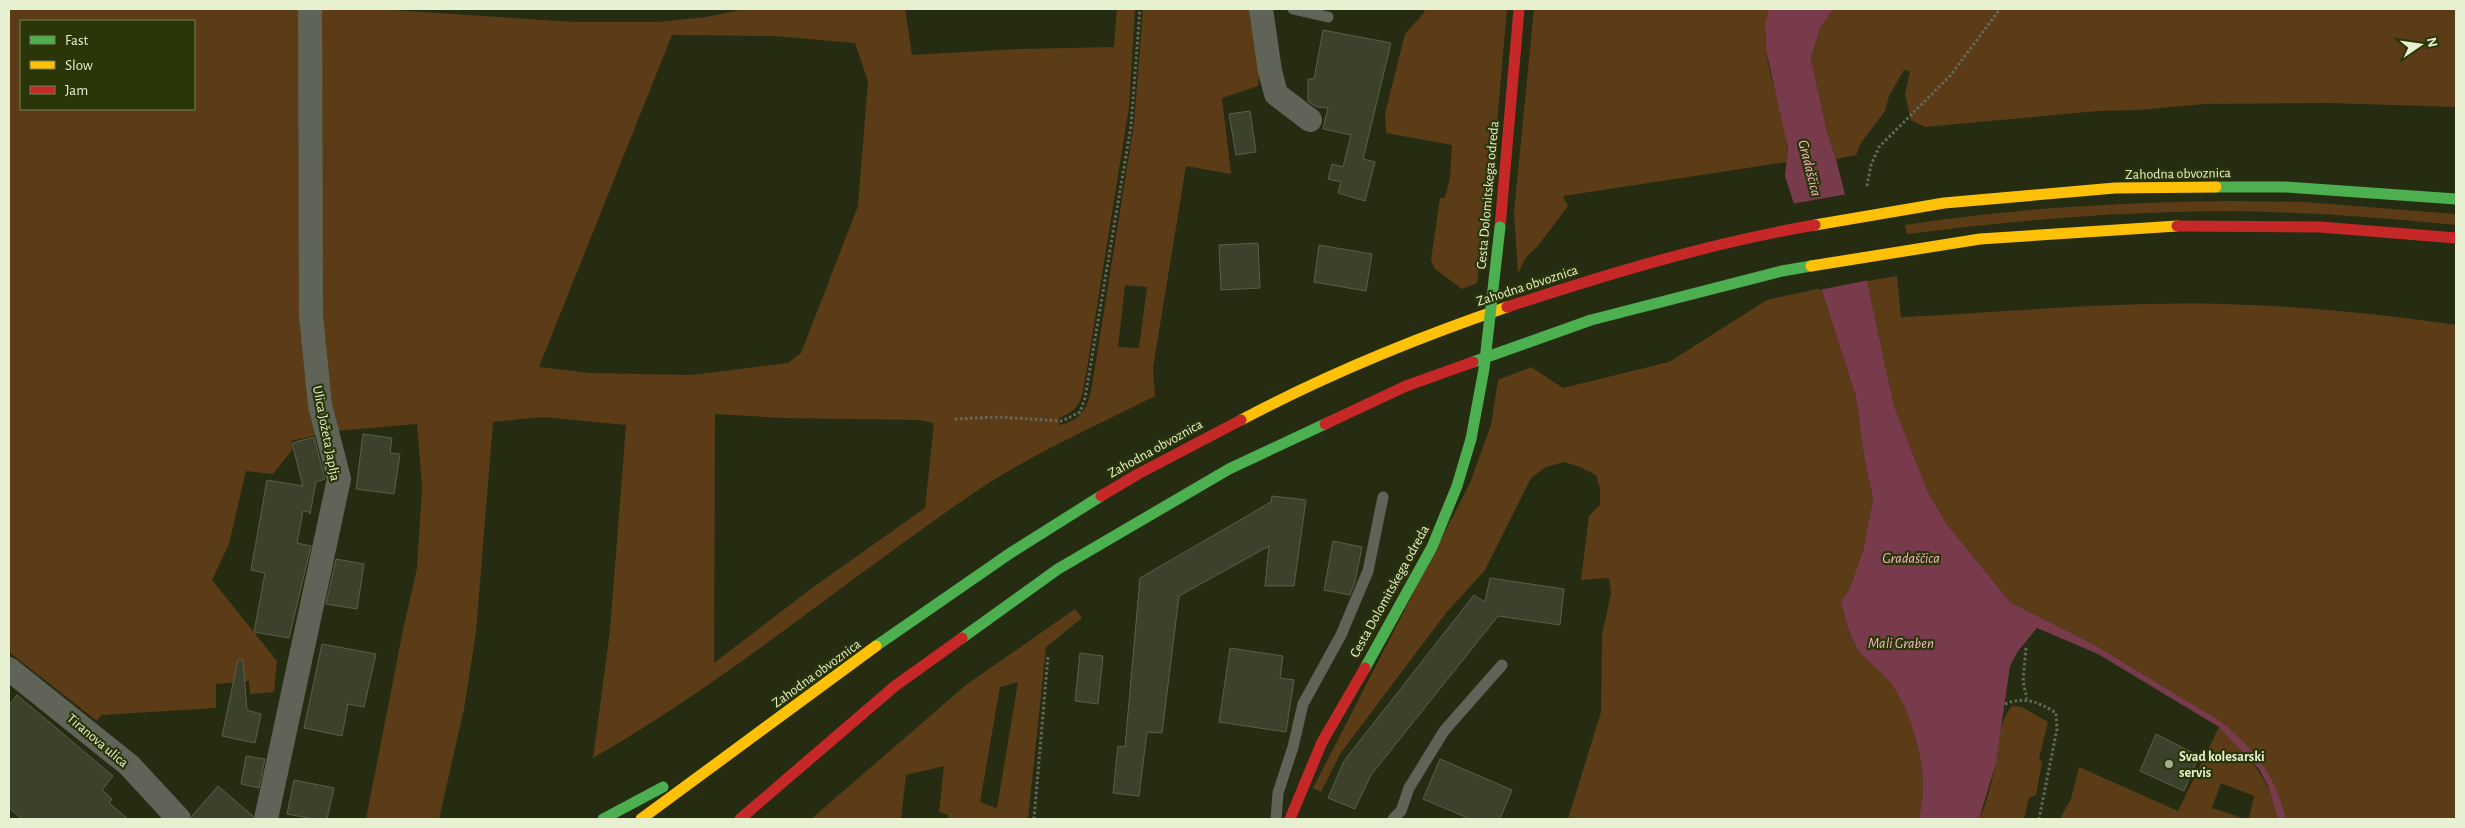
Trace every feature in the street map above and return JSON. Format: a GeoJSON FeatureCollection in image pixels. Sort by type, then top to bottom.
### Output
{"type":"FeatureCollection","features":[{"type":"Feature","properties":{"kind":"main road","name":"Cesta Dolomitskega odreda"},"geometry":{"type":"LineString","coordinates":[[1290,819],[1322,742],[1404,601],[1432,548],[1457,486],[1471,439],[1484,369],[1500,227],[1519,9]]}},
{"type":"Feature","properties":{"kind":"main road","name":"Zahodna obvoznica"},"geometry":{"type":"LineString","coordinates":[[641,819],[908,624],[1007,555],[1101,496],[1230,424],[1340,373],[1459,324],[1589,280],[1751,238],[1901,210],[2062,192],[2170,187],[2332,189],[2456,199]]}},
{"type":"Feature","properties":{"kind":"main road"},"geometry":{"type":"LineString","coordinates":[[740,819],[821,746],[951,642],[1042,578],[1184,492],[1392,391],[1491,353],[1594,319],[1760,276],[1911,248],[2065,231],[2187,225],[2302,226],[2456,238]]}},
{"type":"Feature","properties":{"kind":"main road"},"geometry":{"type":"LineString","coordinates":[[603,819],[660,789],[717,764]]}},
{"type":"Feature","properties":{"kind":"street","name":"Ulica Jožeta Japlja"},"geometry":{"type":"LineString","coordinates":[[266,819],[339,479],[320,405],[311,315],[310,9]]}},
{"type":"Feature","properties":{"kind":"street"},"geometry":{"type":"LineString","coordinates":[[1261,9],[1270,70],[1276,94],[1310,120]]}},
{"type":"Feature","properties":{"kind":"street","name":"Tiranova ulica"},"geometry":{"type":"LineString","coordinates":[[9,669],[129,765],[169,815]]}},
{"type":"Feature","properties":{"kind":"lane"},"geometry":{"type":"LineString","coordinates":[[1293,9],[1328,17]]}},
{"type":"Feature","properties":{"kind":"lane"},"geometry":{"type":"LineString","coordinates":[[1276,819],[1278,793],[1294,747],[1302,704],[1341,635],[1368,571],[1383,497]]}},
{"type":"Feature","properties":{"kind":"lane"},"geometry":{"type":"LineString","coordinates":[[1393,819],[1401,810],[1409,788],[1444,731],[1502,665]]}},
{"type":"Feature","properties":{"kind":"path"},"geometry":{"type":"LineString","coordinates":[[955,419],[998,417],[1062,421],[1080,412],[1085,398],[1131,126],[1140,9]]}},
{"type":"Feature","properties":{"kind":"path"},"geometry":{"type":"LineString","coordinates":[[1866,186],[1871,165],[1879,147],[1950,76],[2000,9]]}},
{"type":"Feature","properties":{"kind":"path"},"geometry":{"type":"LineString","coordinates":[[2026,648],[2023,681],[2027,699]]}},
{"type":"Feature","properties":{"kind":"path"},"geometry":{"type":"LineString","coordinates":[[1034,819],[1048,656]]}},
{"type":"Feature","properties":{"kind":"path"},"geometry":{"type":"LineString","coordinates":[[2004,704],[2027,699],[2044,705],[2056,713],[2057,729],[2039,819]]}},
{"type":"Feature","properties":{"kind":"shaded area"},"geometry":{"type":"Polygon","coordinates":[[[9,9],[302,9],[321,434],[291,441],[292,450],[273,474],[246,471],[229,544],[212,580],[277,661],[274,692],[250,694],[249,681],[216,684],[216,708],[101,715],[97,721],[9,652],[9,9]]]}},
{"type":"Feature","properties":{"kind":"shaded area"},"geometry":{"type":"Polygon","coordinates":[[[319,9],[377,9],[574,22],[658,22],[706,17],[745,9],[905,9],[912,55],[1020,49],[1114,47],[1117,9],[1135,9],[1129,107],[1086,375],[1080,401],[1073,411],[1059,418],[1059,425],[1070,422],[1083,411],[1092,387],[1134,124],[1143,9],[1251,9],[1259,57],[1258,86],[1222,98],[1231,174],[1186,166],[1153,368],[1155,396],[1045,451],[981,488],[693,695],[593,758],[610,631],[626,425],[543,417],[493,422],[476,632],[464,709],[439,819],[366,819],[417,568],[422,488],[417,424],[334,431],[320,357],[319,9]],[[672,35],[539,367],[591,373],[691,375],[788,363],[801,353],[858,206],[868,81],[855,43],[774,36],[672,35]],[[1125,285],[1118,347],[1139,348],[1147,287],[1125,285]],[[715,414],[714,663],[812,588],[925,508],[934,423],[919,420],[785,418],[715,414]]]}},
{"type":"Feature","properties":{"kind":"shaded area"},"geometry":{"type":"Polygon","coordinates":[[[1422,9],[1507,9],[1490,203],[1483,232],[1477,283],[1462,289],[1435,269],[1431,260],[1440,198],[1445,198],[1450,178],[1452,145],[1386,133],[1385,114],[1405,34],[1425,12],[1422,9]]]}},
{"type":"Feature","properties":{"kind":"shaded area"},"geometry":{"type":"Polygon","coordinates":[[[1534,9],[1769,9],[1765,29],[1766,48],[1784,124],[1787,162],[1563,196],[1568,206],[1537,247],[1526,257],[1518,273],[1514,212],[1534,9]]]}},
{"type":"Feature","properties":{"kind":"shaded area"},"geometry":{"type":"Polygon","coordinates":[[[1833,9],[2456,9],[2456,107],[2330,103],[2204,104],[2139,110],[2098,111],[1925,127],[1911,120],[1905,94],[1910,71],[1904,70],[1889,96],[1885,111],[1861,143],[1856,155],[1836,159],[1827,132],[1811,58],[1820,29],[1833,9]]]}},
{"type":"Feature","properties":{"kind":"shaded area"},"geometry":{"type":"Polygon","coordinates":[[[2235,201],[2304,202],[2456,214],[2456,225],[2316,214],[2211,211],[2075,217],[1907,234],[1905,225],[1987,214],[2069,207],[2235,201]]]}},
{"type":"Feature","properties":{"kind":"shaded area"},"geometry":{"type":"Polygon","coordinates":[[[1897,276],[1901,317],[2102,305],[2183,303],[2340,311],[2456,325],[2456,819],[2286,819],[2277,790],[2270,777],[2254,753],[2222,722],[2095,645],[2010,602],[1946,523],[1928,492],[1894,406],[1867,281],[1897,276]]]}},
{"type":"Feature","properties":{"kind":"shaded area"},"geometry":{"type":"Polygon","coordinates":[[[1821,288],[1856,397],[1864,457],[1873,499],[1863,551],[1849,590],[1841,601],[1847,626],[1854,643],[1860,653],[1890,681],[1899,694],[1913,728],[1922,767],[1922,804],[1918,819],[1568,819],[1601,712],[1602,635],[1611,593],[1609,578],[1581,580],[1589,516],[1600,505],[1600,488],[1596,475],[1564,462],[1546,467],[1531,478],[1485,570],[1446,613],[1340,754],[1321,792],[1313,788],[1470,483],[1491,425],[1498,380],[1531,367],[1563,388],[1669,362],[1767,300],[1821,288]]]}},
{"type":"Feature","properties":{"kind":"shaded area"},"geometry":{"type":"Polygon","coordinates":[[[1075,609],[1082,618],[1046,647],[1028,819],[947,819],[948,815],[939,812],[944,766],[906,775],[901,819],[811,819],[966,685],[1075,609]],[[1018,682],[1000,687],[980,802],[997,808],[1018,682]]]}},
{"type":"Feature","properties":{"kind":"shaded area"},"geometry":{"type":"Polygon","coordinates":[[[2012,706],[2022,707],[2048,722],[2039,758],[2042,763],[2036,795],[2029,798],[2024,819],[1979,819],[1991,784],[2004,719],[2012,706]]]}},
{"type":"Feature","properties":{"kind":"shaded area"},"geometry":{"type":"Polygon","coordinates":[[[2219,727],[2240,748],[2256,768],[2269,791],[2278,819],[2249,819],[2254,796],[2221,783],[2212,808],[2246,819],[2060,819],[2071,799],[2079,767],[2178,811],[2219,727]]]}},
{"type":"Feature","properties":{"kind":"water","name":"Gradaščica"},"geometry":{"type":"Polygon","coordinates":[[[1769,9],[1833,9],[1820,29],[1811,58],[1827,132],[1836,159],[1867,281],[1894,406],[1928,492],[1946,523],[2010,602],[2095,645],[2222,722],[2234,732],[2263,765],[2277,790],[2286,819],[2278,819],[2268,786],[2259,769],[2219,727],[2098,654],[2037,628],[2018,651],[2010,666],[1996,763],[1979,819],[1918,819],[1922,804],[1922,767],[1913,728],[1898,694],[1889,681],[1860,653],[1854,643],[1841,601],[1849,590],[1863,551],[1873,499],[1864,457],[1856,397],[1785,176],[1788,148],[1766,50],[1765,23],[1769,9]]]}},
{"type":"Feature","properties":{"kind":"pier"},"geometry":{"type":"Polygon","coordinates":[[[1848,194],[1869,280],[1819,290],[1791,204],[1848,194]]]}},
{"type":"Feature","properties":{"kind":"building"},"geometry":{"type":"Polygon","coordinates":[[[1323,30],[1391,43],[1363,159],[1375,162],[1365,201],[1338,193],[1341,182],[1328,179],[1332,164],[1343,167],[1351,135],[1323,129],[1328,108],[1316,107],[1308,101],[1308,79],[1314,79],[1323,30]]]}},
{"type":"Feature","properties":{"kind":"building"},"geometry":{"type":"Polygon","coordinates":[[[1250,111],[1256,152],[1236,155],[1229,114],[1250,111]]]}},
{"type":"Feature","properties":{"kind":"building"},"geometry":{"type":"Polygon","coordinates":[[[1258,243],[1260,288],[1221,290],[1219,245],[1258,243]]]}},
{"type":"Feature","properties":{"kind":"building"},"geometry":{"type":"Polygon","coordinates":[[[1319,245],[1372,254],[1366,291],[1314,282],[1319,245]]]}},
{"type":"Feature","properties":{"kind":"building"},"geometry":{"type":"Polygon","coordinates":[[[363,434],[392,438],[390,453],[400,454],[394,494],[356,489],[363,434]]]}},
{"type":"Feature","properties":{"kind":"building"},"geometry":{"type":"Polygon","coordinates":[[[314,437],[325,479],[316,482],[310,514],[303,511],[297,543],[311,546],[289,638],[254,632],[265,573],[251,570],[267,480],[303,486],[292,443],[314,437]]]}},
{"type":"Feature","properties":{"kind":"building"},"geometry":{"type":"Polygon","coordinates":[[[1272,496],[1306,500],[1294,586],[1265,586],[1269,546],[1179,596],[1162,733],[1147,732],[1139,796],[1113,793],[1118,746],[1125,747],[1140,578],[1271,502],[1272,496]]]}},
{"type":"Feature","properties":{"kind":"building"},"geometry":{"type":"Polygon","coordinates":[[[1333,541],[1362,547],[1355,582],[1350,595],[1324,590],[1333,541]]]}},
{"type":"Feature","properties":{"kind":"building"},"geometry":{"type":"Polygon","coordinates":[[[336,559],[364,564],[357,609],[326,604],[336,559]]]}},
{"type":"Feature","properties":{"kind":"building"},"geometry":{"type":"Polygon","coordinates":[[[1490,578],[1564,589],[1560,625],[1498,616],[1371,775],[1355,809],[1328,798],[1344,761],[1474,595],[1485,602],[1490,578]]]}},
{"type":"Feature","properties":{"kind":"building"},"geometry":{"type":"Polygon","coordinates":[[[322,644],[376,654],[364,707],[348,704],[342,736],[304,728],[322,644]]]}},
{"type":"Feature","properties":{"kind":"building"},"geometry":{"type":"Polygon","coordinates":[[[1230,648],[1283,656],[1280,678],[1294,680],[1286,732],[1219,722],[1230,648]]]}},
{"type":"Feature","properties":{"kind":"building"},"geometry":{"type":"Polygon","coordinates":[[[1080,653],[1103,656],[1098,704],[1075,701],[1080,653]]]}},
{"type":"Feature","properties":{"kind":"building"},"geometry":{"type":"Polygon","coordinates":[[[238,660],[243,660],[247,710],[261,714],[255,743],[222,736],[238,660]]]}},
{"type":"Feature","properties":{"kind":"building"},"geometry":{"type":"Polygon","coordinates":[[[17,695],[113,776],[102,790],[112,799],[109,803],[128,819],[22,819],[9,808],[9,705],[17,695]]]}},
{"type":"Feature","properties":{"kind":"building","name":"Svad kolesarski servis"},"geometry":{"type":"Polygon","coordinates":[[[2156,734],[2199,756],[2184,791],[2140,771],[2156,734]]]}},
{"type":"Feature","properties":{"kind":"building"},"geometry":{"type":"Polygon","coordinates":[[[246,756],[265,759],[259,788],[241,784],[246,756]]]}},
{"type":"Feature","properties":{"kind":"building"},"geometry":{"type":"Polygon","coordinates":[[[1440,759],[1512,790],[1500,819],[1470,819],[1423,799],[1440,759]]]}},
{"type":"Feature","properties":{"kind":"building"},"geometry":{"type":"Polygon","coordinates":[[[294,780],[334,788],[327,819],[314,819],[287,814],[294,780]]]}},
{"type":"Feature","properties":{"kind":"building"},"geometry":{"type":"Polygon","coordinates":[[[218,786],[253,816],[253,819],[192,819],[192,816],[218,786]]]}},
{"type":"Feature","properties":{"kind":"traffic: fast"},"geometry":{"type":"LineString","coordinates":[[2216,187],[2286,187],[2456,199]]}},
{"type":"Feature","properties":{"kind":"traffic: fast"},"geometry":{"type":"LineString","coordinates":[[1471,439],[1484,369],[1500,227]]}},
{"type":"Feature","properties":{"kind":"traffic: fast"},"geometry":{"type":"LineString","coordinates":[[1473,362],[1591,320],[1782,271],[1811,266]]}},
{"type":"Feature","properties":{"kind":"traffic: fast"},"geometry":{"type":"LineString","coordinates":[[962,638],[1058,569],[1229,469],[1325,424]]}},
{"type":"Feature","properties":{"kind":"traffic: fast"},"geometry":{"type":"LineString","coordinates":[[1365,668],[1432,547],[1457,486],[1471,439]]}},
{"type":"Feature","properties":{"kind":"traffic: fast"},"geometry":{"type":"LineString","coordinates":[[876,646],[1009,554],[1101,496]]}},
{"type":"Feature","properties":{"kind":"traffic: fast"},"geometry":{"type":"LineString","coordinates":[[603,819],[663,787]]}},
{"type":"Feature","properties":{"kind":"traffic: slow"},"geometry":{"type":"LineString","coordinates":[[1815,225],[1944,203],[2115,188],[2216,187]]}},
{"type":"Feature","properties":{"kind":"traffic: slow"},"geometry":{"type":"LineString","coordinates":[[1811,266],[1980,239],[2177,226]]}},
{"type":"Feature","properties":{"kind":"traffic: slow"},"geometry":{"type":"LineString","coordinates":[[1241,420],[1273,403],[1372,358],[1439,331],[1507,307]]}},
{"type":"Feature","properties":{"kind":"traffic: slow"},"geometry":{"type":"LineString","coordinates":[[641,819],[876,646]]}},
{"type":"Feature","properties":{"kind":"traffic: jam"},"geometry":{"type":"LineString","coordinates":[[1500,227],[1519,9]]}},
{"type":"Feature","properties":{"kind":"traffic: jam"},"geometry":{"type":"LineString","coordinates":[[1507,307],[1660,260],[1776,232],[1815,225]]}},
{"type":"Feature","properties":{"kind":"traffic: jam"},"geometry":{"type":"LineString","coordinates":[[2177,226],[2320,227],[2456,238]]}},
{"type":"Feature","properties":{"kind":"traffic: jam"},"geometry":{"type":"LineString","coordinates":[[1325,424],[1406,386],[1473,362]]}},
{"type":"Feature","properties":{"kind":"traffic: jam"},"geometry":{"type":"LineString","coordinates":[[1101,496],[1138,474],[1241,420]]}},
{"type":"Feature","properties":{"kind":"traffic: jam"},"geometry":{"type":"LineString","coordinates":[[740,819],[895,686],[962,638]]}},
{"type":"Feature","properties":{"kind":"traffic: jam"},"geometry":{"type":"LineString","coordinates":[[1290,819],[1322,742],[1365,668]]}},
{"type":"Feature","properties":{"kind":"place","name":"Svad kolesarski servis"},"geometry":{"type":"Point","coordinates":[2169,764]}},
{"type":"Feature","properties":{"kind":"water label","name":"Mali Graben"},"geometry":{"type":"Point","coordinates":[1901,643]}}]}
